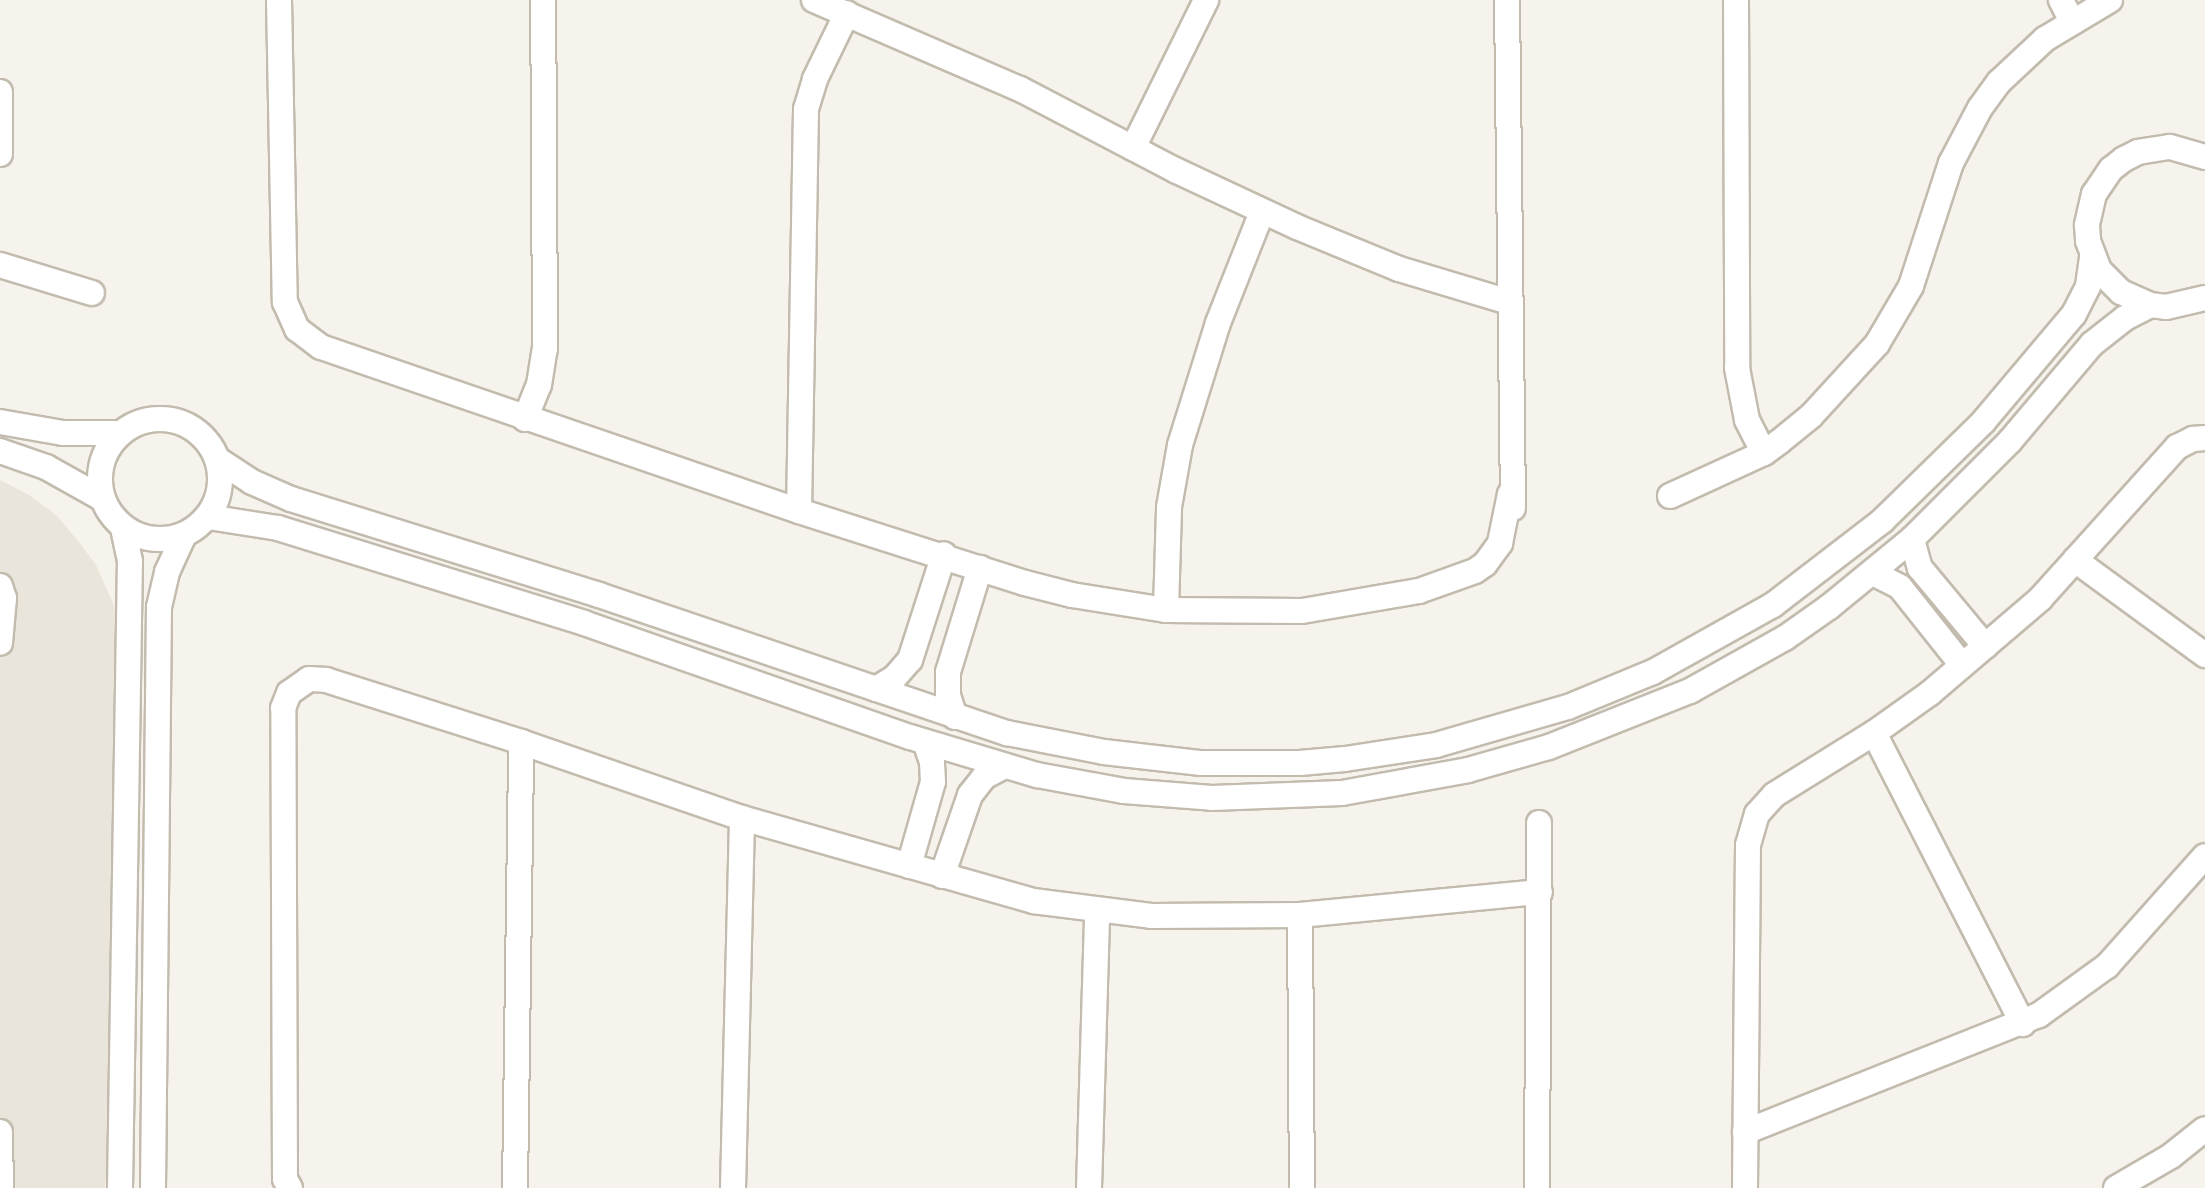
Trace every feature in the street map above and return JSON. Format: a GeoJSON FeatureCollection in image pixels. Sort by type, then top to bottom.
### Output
{"type":"FeatureCollection","features":[{"type":"Feature","properties":{"kind":"street"},"geometry":{"type":"LineString","coordinates":[[279,0],[282,260],[275,305],[276,316],[286,337],[303,351],[339,362],[365,363],[799,511],[1072,595],[1166,610],[1302,611],[1419,591],[1485,564],[1500,543],[1510,494],[1507,0]]}},
{"type":"Feature","properties":{"kind":"street"},"geometry":{"type":"LineString","coordinates":[[525,419],[539,385],[545,349],[543,0]]}},
{"type":"Feature","properties":{"kind":"street"},"geometry":{"type":"LineString","coordinates":[[814,0],[1020,89],[1262,212],[1399,269],[1509,302]]}},
{"type":"Feature","properties":{"kind":"street"},"geometry":{"type":"LineString","coordinates":[[1133,148],[1206,0]]}},
{"type":"Feature","properties":{"kind":"street"},"geometry":{"type":"LineString","coordinates":[[1736,0],[1737,368],[1747,420],[1764,453]]}},
{"type":"Feature","properties":{"kind":"street"},"geometry":{"type":"LineString","coordinates":[[2061,0],[2072,22]]}},
{"type":"Feature","properties":{"kind":"street"},"geometry":{"type":"LineString","coordinates":[[1670,496],[1764,453],[1811,416],[1888,331],[1911,286],[1951,163],[1964,135],[1999,82],[2021,59],[2072,22],[2110,0]]}},
{"type":"Feature","properties":{"kind":"street"},"geometry":{"type":"LineString","coordinates":[[799,511],[806,109],[815,79],[847,13]]}},
{"type":"Feature","properties":{"kind":"street"},"geometry":{"type":"LineString","coordinates":[[0,92],[0,154]]}},
{"type":"Feature","properties":{"kind":"street"},"geometry":{"type":"LineString","coordinates":[[0,422],[63,433],[120,433],[152,419],[175,421],[196,431],[217,459],[252,482],[291,499],[599,595],[955,717],[1055,744],[1128,756],[1201,763],[1300,763],[1436,745],[1525,722],[1611,690],[1734,629],[1811,578],[1882,521],[1973,434],[2074,314],[2088,286],[2092,256],[2087,225],[2089,209],[2094,194],[2111,169],[2138,152],[2169,147],[2195,153],[2205,136]]}},
{"type":"Feature","properties":{"kind":"street"},"geometry":{"type":"LineString","coordinates":[[1166,610],[1169,507],[1180,445],[1218,323],[1262,212]]}},
{"type":"Feature","properties":{"kind":"street"},"geometry":{"type":"LineString","coordinates":[[2092,256],[2099,270],[2121,292],[2150,305],[2181,306],[2205,298]]}},
{"type":"Feature","properties":{"kind":"street"},"geometry":{"type":"LineString","coordinates":[[0,265],[92,293]]}},
{"type":"Feature","properties":{"kind":"street"},"geometry":{"type":"LineString","coordinates":[[208,517],[255,522],[290,531],[584,623],[925,742],[1005,766],[1124,791],[1227,799],[1342,793],[1468,770],[1589,733],[1690,691],[1785,638],[1873,573],[1912,539],[2000,452],[2092,344],[2125,318],[2150,305]]}},
{"type":"Feature","properties":{"kind":"street"},"geometry":{"type":"LineString","coordinates":[[103,499],[101,464],[120,433]]}},
{"type":"Feature","properties":{"kind":"street"},"geometry":{"type":"LineString","coordinates":[[1745,1188],[1748,845],[1752,824],[1774,795],[1874,733],[1985,646],[2040,599],[2177,447],[2193,439],[2205,438]]}},
{"type":"Feature","properties":{"kind":"street"},"geometry":{"type":"LineString","coordinates":[[0,451],[46,467],[103,499],[123,527],[130,561],[120,1188]]}},
{"type":"Feature","properties":{"kind":"street"},"geometry":{"type":"LineString","coordinates":[[123,527],[159,540],[184,535],[208,517],[220,489],[217,459]]}},
{"type":"Feature","properties":{"kind":"street"},"geometry":{"type":"LineString","coordinates":[[153,1188],[159,607],[167,572],[184,535]]}},
{"type":"Feature","properties":{"kind":"street"},"geometry":{"type":"LineString","coordinates":[[1912,539],[1920,568],[1985,646]]}},
{"type":"Feature","properties":{"kind":"street"},"geometry":{"type":"LineString","coordinates":[[876,689],[895,677],[910,660],[944,554]]}},
{"type":"Feature","properties":{"kind":"street"},"geometry":{"type":"LineString","coordinates":[[2075,560],[2205,655]]}},
{"type":"Feature","properties":{"kind":"street"},"geometry":{"type":"LineString","coordinates":[[955,717],[948,695],[948,672],[980,568]]}},
{"type":"Feature","properties":{"kind":"street"},"geometry":{"type":"LineString","coordinates":[[1873,573],[1900,587],[1962,665]]}},
{"type":"Feature","properties":{"kind":"street"},"geometry":{"type":"LineString","coordinates":[[0,586],[4,598],[0,643]]}},
{"type":"Feature","properties":{"kind":"street"},"geometry":{"type":"LineString","coordinates":[[928,605],[949,603],[964,618]]}},
{"type":"Feature","properties":{"kind":"street"},"geometry":{"type":"LineString","coordinates":[[290,1188],[285,1163],[285,700],[301,682],[326,680],[521,742],[742,818],[1005,895],[1097,911],[1190,917],[1300,915],[1540,892]]}},
{"type":"Feature","properties":{"kind":"street"},"geometry":{"type":"LineString","coordinates":[[1874,733],[2023,1024]]}},
{"type":"Feature","properties":{"kind":"street"},"geometry":{"type":"LineString","coordinates":[[515,1188],[521,742]]}},
{"type":"Feature","properties":{"kind":"street"},"geometry":{"type":"LineString","coordinates":[[909,866],[933,782],[932,762],[925,742]]}},
{"type":"Feature","properties":{"kind":"street"},"geometry":{"type":"LineString","coordinates":[[942,876],[970,795],[984,777],[1005,766]]}},
{"type":"Feature","properties":{"kind":"street"},"geometry":{"type":"LineString","coordinates":[[733,1188],[742,818]]}},
{"type":"Feature","properties":{"kind":"street"},"geometry":{"type":"LineString","coordinates":[[1537,1188],[1539,823]]}},
{"type":"Feature","properties":{"kind":"street"},"geometry":{"type":"LineString","coordinates":[[1745,1132],[2023,1024],[2062,1000],[2107,966],[2205,856]]}},
{"type":"Feature","properties":{"kind":"street"},"geometry":{"type":"LineString","coordinates":[[1089,1188],[1097,911]]}},
{"type":"Feature","properties":{"kind":"street"},"geometry":{"type":"LineString","coordinates":[[1300,915],[1302,1188]]}},
{"type":"Feature","properties":{"kind":"street"},"geometry":{"type":"LineString","coordinates":[[2116,1188],[2171,1156],[2205,1129]]}},
{"type":"Feature","properties":{"kind":"street"},"geometry":{"type":"LineString","coordinates":[[0,1132],[1,1188]]}},
{"type":"Feature","properties":{"kind":"shaded area"},"geometry":{"type":"Polygon","coordinates":[[[0,480],[29,495],[56,515],[79,542],[96,565],[113,603],[123,643],[110,1146],[105,1188],[0,1188],[0,480]]]}}]}
